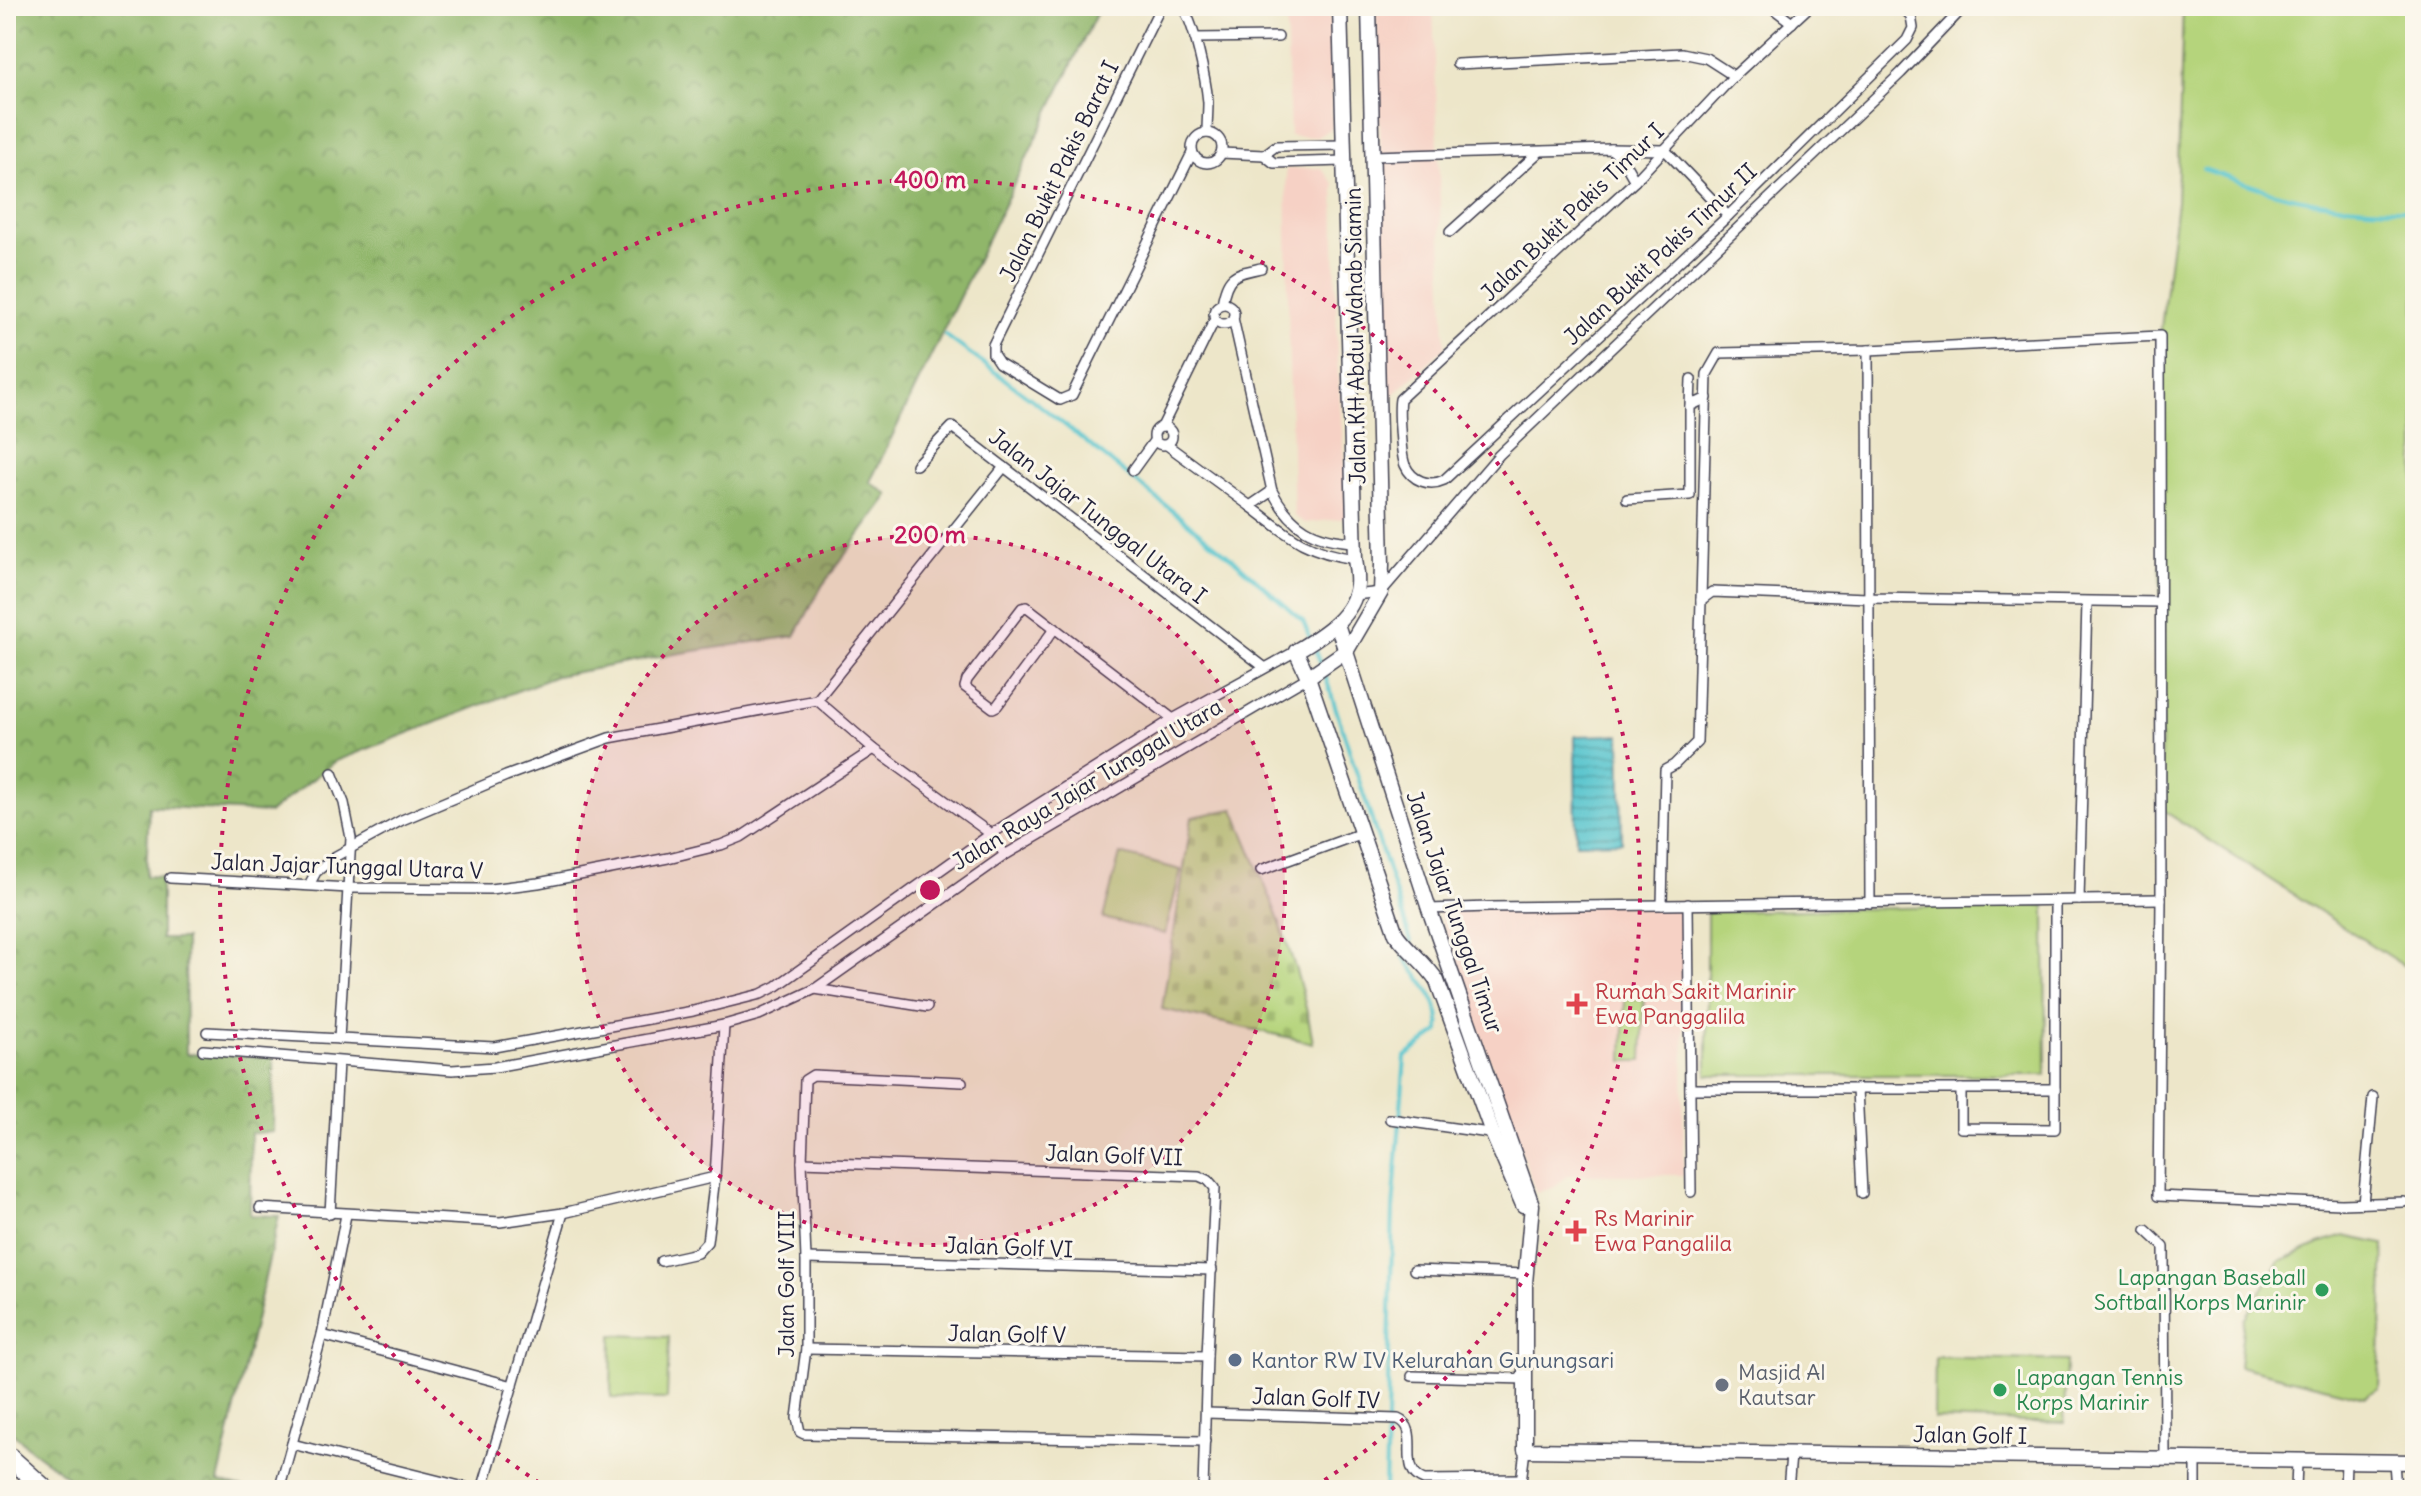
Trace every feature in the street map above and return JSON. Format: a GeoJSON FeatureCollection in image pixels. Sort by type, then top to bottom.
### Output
{"type":"FeatureCollection","features":[{"type":"Feature","properties":{"kind":"highway"},"geometry":{"type":"LineString","coordinates":[[6,1454],[46,1490]]}},
{"type":"Feature","properties":{"kind":"highway"},"geometry":{"type":"LineString","coordinates":[[6,1485],[12,1490]]}},
{"type":"Feature","properties":{"kind":"main road","name":"Jalan KH Abdul Wahab Siamin"},"geometry":{"type":"LineString","coordinates":[[1340,6],[1358,584],[1355,595]]}},
{"type":"Feature","properties":{"kind":"main road","name":"Jalan KH Abdul Wahab Siamin"},"geometry":{"type":"LineString","coordinates":[[1345,652],[1381,592],[1369,6]]}},
{"type":"Feature","properties":{"kind":"main road"},"geometry":{"type":"LineString","coordinates":[[1346,228],[1360,235],[1373,228]]}},
{"type":"Feature","properties":{"kind":"main road"},"geometry":{"type":"LineString","coordinates":[[1348,266],[1361,260],[1375,265]]}},
{"type":"Feature","properties":{"kind":"main road"},"geometry":{"type":"LineString","coordinates":[[1334,625],[1355,595]]}},
{"type":"Feature","properties":{"kind":"main road","name":"Jalan Jajar Tunggal Timur"},"geometry":{"type":"LineString","coordinates":[[1334,625],[1500,1134]]}},
{"type":"Feature","properties":{"kind":"main road","name":"Jalan Raya Jajar Tunggal Utara"},"geometry":{"type":"LineString","coordinates":[[1300,648],[1334,625]]}},
{"type":"Feature","properties":{"kind":"main road","name":"Jalan Jajar Tunggal Timur"},"geometry":{"type":"LineString","coordinates":[[1300,648],[1396,934],[1437,981],[1532,1205],[1526,1274],[1525,1450]]}},
{"type":"Feature","properties":{"kind":"main road","name":"Jalan Raya Jajar Tunggal Utara"},"geometry":{"type":"LineString","coordinates":[[1311,675],[1345,652]]}},
{"type":"Feature","properties":{"kind":"main road","name":"Jalan Golf I"},"geometry":{"type":"LineString","coordinates":[[1525,1450],[2415,1462]]}},
{"type":"Feature","properties":{"kind":"street","name":"Jalan Bukit Pakis Barat I"},"geometry":{"type":"LineString","coordinates":[[1161,6],[993,345],[993,354],[999,363],[1060,400],[1072,395],[1192,153]]}},
{"type":"Feature","properties":{"kind":"street"},"geometry":{"type":"LineString","coordinates":[[1181,6],[1186,11],[1195,38],[1208,101],[1207,133]]}},
{"type":"Feature","properties":{"kind":"street"},"geometry":{"type":"LineString","coordinates":[[1770,6],[1792,23]]}},
{"type":"Feature","properties":{"kind":"street","name":"Jalan Bukit Pakis Timur I"},"geometry":{"type":"LineString","coordinates":[[1403,458],[1400,399],[1635,181],[1734,76],[1810,6]]}},
{"type":"Feature","properties":{"kind":"street","name":"Jalan Bukit Pakis Timur II"},"geometry":{"type":"LineString","coordinates":[[1403,458],[1407,468],[1425,483],[1444,480],[1728,216],[1907,40],[1913,28],[1911,16],[1901,6]]}},
{"type":"Feature","properties":{"kind":"street"},"geometry":{"type":"LineString","coordinates":[[1355,595],[1381,592],[1499,455],[1890,84],[1965,6]]}},
{"type":"Feature","properties":{"kind":"street"},"geometry":{"type":"LineString","coordinates":[[1195,38],[1278,37]]}},
{"type":"Feature","properties":{"kind":"street"},"geometry":{"type":"LineString","coordinates":[[1457,64],[1682,53],[1706,58],[1734,76]]}},
{"type":"Feature","properties":{"kind":"street"},"geometry":{"type":"LineString","coordinates":[[1207,133],[1219,140],[1221,153],[1215,161],[1207,163],[1198,160],[1192,153],[1198,136],[1207,133]]}},
{"type":"Feature","properties":{"kind":"street"},"geometry":{"type":"LineString","coordinates":[[1264,155],[1276,146],[1344,145]]}},
{"type":"Feature","properties":{"kind":"street"},"geometry":{"type":"LineString","coordinates":[[1611,149],[1623,160],[1635,181]]}},
{"type":"Feature","properties":{"kind":"street"},"geometry":{"type":"LineString","coordinates":[[1372,156],[1665,150],[1728,216]]}},
{"type":"Feature","properties":{"kind":"street"},"geometry":{"type":"LineString","coordinates":[[1221,153],[1264,155],[1274,163],[1344,161]]}},
{"type":"Feature","properties":{"kind":"street"},"geometry":{"type":"LineString","coordinates":[[1450,232],[1538,153]]}},
{"type":"Feature","properties":{"kind":"street"},"geometry":{"type":"LineString","coordinates":[[1222,304],[1229,279],[1261,268]]}},
{"type":"Feature","properties":{"kind":"street"},"geometry":{"type":"LineString","coordinates":[[1133,470],[1154,441],[1154,433],[1162,427],[1215,319],[1216,307],[1222,304],[1230,306],[1272,491],[1283,512],[1294,523],[1328,540],[1355,542]]}},
{"type":"Feature","properties":{"kind":"street"},"geometry":{"type":"LineString","coordinates":[[1215,319],[1225,324],[1233,318]]}},
{"type":"Feature","properties":{"kind":"street"},"geometry":{"type":"LineString","coordinates":[[1662,905],[1665,770],[1697,742],[1707,374],[1719,353],[1868,350],[2160,336],[2158,1196],[2404,1202]]}},
{"type":"Feature","properties":{"kind":"street"},"geometry":{"type":"LineString","coordinates":[[1868,350],[1870,903]]}},
{"type":"Feature","properties":{"kind":"street"},"geometry":{"type":"LineString","coordinates":[[1627,499],[1690,495],[1691,379]]}},
{"type":"Feature","properties":{"kind":"street"},"geometry":{"type":"LineString","coordinates":[[1690,406],[1707,398]]}},
{"type":"Feature","properties":{"kind":"street","name":"Jalan Jajar Tunggal Utara I"},"geometry":{"type":"LineString","coordinates":[[916,465],[952,427],[1264,667]]}},
{"type":"Feature","properties":{"kind":"street"},"geometry":{"type":"LineString","coordinates":[[1162,427],[1169,429],[1172,435],[1167,445]]}},
{"type":"Feature","properties":{"kind":"street"},"geometry":{"type":"LineString","coordinates":[[1154,441],[1167,445],[1303,545],[1327,555],[1355,559]]}},
{"type":"Feature","properties":{"kind":"street"},"geometry":{"type":"LineString","coordinates":[[309,885],[316,872],[336,856],[415,814],[609,738],[817,700],[1004,467]]}},
{"type":"Feature","properties":{"kind":"street"},"geometry":{"type":"LineString","coordinates":[[1250,506],[1272,491]]}},
{"type":"Feature","properties":{"kind":"street"},"geometry":{"type":"LineString","coordinates":[[1701,600],[1712,592],[1868,598],[2160,602]]}},
{"type":"Feature","properties":{"kind":"street"},"geometry":{"type":"LineString","coordinates":[[2079,900],[2087,602]]}},
{"type":"Feature","properties":{"kind":"street"},"geometry":{"type":"LineString","coordinates":[[1055,628],[997,706],[993,708],[965,687],[967,680],[1022,608],[1027,607],[1055,628],[1173,719]]}},
{"type":"Feature","properties":{"kind":"street","name":"Jalan Raya Jajar Tunggal Utara"},"geometry":{"type":"LineString","coordinates":[[207,1032],[494,1047],[693,1011],[761,994],[777,986],[991,834],[1173,719],[1300,648]]}},
{"type":"Feature","properties":{"kind":"street","name":"Jalan Raya Jajar Tunggal Utara"},"geometry":{"type":"LineString","coordinates":[[203,1050],[452,1070],[495,1067],[724,1025],[759,1015],[815,989],[1005,855],[1311,675]]}},
{"type":"Feature","properties":{"kind":"street"},"geometry":{"type":"LineString","coordinates":[[817,700],[874,749],[991,834],[1005,855]]}},
{"type":"Feature","properties":{"kind":"street","name":"Jalan Jajar Tunggal Utara V"},"geometry":{"type":"LineString","coordinates":[[170,878],[455,891],[538,883],[721,845],[741,837],[874,749]]}},
{"type":"Feature","properties":{"kind":"street"},"geometry":{"type":"LineString","coordinates":[[332,773],[344,803],[351,848],[339,1039]]}},
{"type":"Feature","properties":{"kind":"street"},"geometry":{"type":"LineString","coordinates":[[1261,870],[1362,833]]}},
{"type":"Feature","properties":{"kind":"street"},"geometry":{"type":"LineString","coordinates":[[1429,909],[2161,899]]}},
{"type":"Feature","properties":{"kind":"street"},"geometry":{"type":"LineString","coordinates":[[1961,1089],[1961,1128],[2055,1129],[2055,901]]}},
{"type":"Feature","properties":{"kind":"street"},"geometry":{"type":"LineString","coordinates":[[1688,904],[1691,1192]]}},
{"type":"Feature","properties":{"kind":"street"},"geometry":{"type":"LineString","coordinates":[[815,989],[927,1007]]}},
{"type":"Feature","properties":{"kind":"street"},"geometry":{"type":"LineString","coordinates":[[661,1261],[690,1255],[704,1247],[709,1234],[724,1025]]}},
{"type":"Feature","properties":{"kind":"street"},"geometry":{"type":"LineString","coordinates":[[494,1047],[495,1067]]}},
{"type":"Feature","properties":{"kind":"street"},"geometry":{"type":"LineString","coordinates":[[330,1214],[338,1062]]}},
{"type":"Feature","properties":{"kind":"street","name":"Jalan Golf VIII"},"geometry":{"type":"LineString","coordinates":[[962,1082],[813,1075],[805,1080],[802,1162],[806,1349],[797,1418],[799,1429],[804,1434],[1205,1441]]}},
{"type":"Feature","properties":{"kind":"street"},"geometry":{"type":"LineString","coordinates":[[1690,1089],[2055,1089]]}},
{"type":"Feature","properties":{"kind":"street"},"geometry":{"type":"LineString","coordinates":[[1857,1089],[1862,1193]]}},
{"type":"Feature","properties":{"kind":"street"},"geometry":{"type":"LineString","coordinates":[[2363,1203],[2373,1097]]}},
{"type":"Feature","properties":{"kind":"street"},"geometry":{"type":"LineString","coordinates":[[1390,1119],[1500,1134]]}},
{"type":"Feature","properties":{"kind":"street","name":"Jalan Golf VII"},"geometry":{"type":"LineString","coordinates":[[802,1162],[1199,1176],[1208,1180],[1215,1188],[1203,1490]]}},
{"type":"Feature","properties":{"kind":"street"},"geometry":{"type":"LineString","coordinates":[[260,1208],[500,1222],[563,1213],[715,1177]]}},
{"type":"Feature","properties":{"kind":"street"},"geometry":{"type":"LineString","coordinates":[[482,1490],[563,1213]]}},
{"type":"Feature","properties":{"kind":"street"},"geometry":{"type":"LineString","coordinates":[[280,1487],[322,1335],[346,1215]]}},
{"type":"Feature","properties":{"kind":"street"},"geometry":{"type":"LineString","coordinates":[[2146,1230],[2164,1247],[2165,1459]]}},
{"type":"Feature","properties":{"kind":"street","name":"Jalan Golf VI"},"geometry":{"type":"LineString","coordinates":[[806,1259],[1212,1270]]}},
{"type":"Feature","properties":{"kind":"street"},"geometry":{"type":"LineString","coordinates":[[1414,1270],[1526,1274]]}},
{"type":"Feature","properties":{"kind":"street"},"geometry":{"type":"LineString","coordinates":[[322,1335],[513,1386]]}},
{"type":"Feature","properties":{"kind":"street","name":"Jalan Golf V"},"geometry":{"type":"LineString","coordinates":[[806,1349],[1207,1356]]}},
{"type":"Feature","properties":{"kind":"street"},"geometry":{"type":"LineString","coordinates":[[1412,1376],[1525,1379]]}},
{"type":"Feature","properties":{"kind":"street","name":"Jalan Golf IV"},"geometry":{"type":"LineString","coordinates":[[1206,1413],[1398,1419],[1404,1421],[1408,1428],[1411,1470],[1417,1477],[1424,1480],[1521,1484]]}},
{"type":"Feature","properties":{"kind":"street"},"geometry":{"type":"LineString","coordinates":[[292,1444],[476,1490]]}},
{"type":"Feature","properties":{"kind":"street"},"geometry":{"type":"LineString","coordinates":[[1521,1484],[1525,1450]]}},
{"type":"Feature","properties":{"kind":"street"},"geometry":{"type":"LineString","coordinates":[[1788,1490],[1791,1455]]}},
{"type":"Feature","properties":{"kind":"street"},"geometry":{"type":"LineString","coordinates":[[2196,1460],[2196,1490]]}},
{"type":"Feature","properties":{"kind":"street"},"geometry":{"type":"LineString","coordinates":[[2296,1490],[2297,1461]]}},
{"type":"Feature","properties":{"kind":"street"},"geometry":{"type":"LineString","coordinates":[[2345,1490],[2346,1462]]}},
{"type":"Feature","properties":{"kind":"street"},"geometry":{"type":"LineString","coordinates":[[2394,1462],[2396,1490]]}},
{"type":"Feature","properties":{"kind":"shaded area"},"geometry":{"type":"Polygon","coordinates":[[[1286,6],[1330,6],[1332,128],[1317,137],[1290,136],[1286,6]]]}},
{"type":"Feature","properties":{"kind":"shaded area"},"geometry":{"type":"Polygon","coordinates":[[[1376,6],[1433,6],[1445,347],[1389,399],[1376,6]]]}},
{"type":"Feature","properties":{"kind":"shaded area"},"geometry":{"type":"Polygon","coordinates":[[[1321,168],[1334,184],[1337,358],[1348,518],[1305,523],[1294,516],[1286,169],[1321,168]]]}},
{"type":"Feature","properties":{"kind":"shaded area","name":"Rumah Sakit Marinir Ewa Panggalila"},"geometry":{"type":"Polygon","coordinates":[[[1684,901],[1683,1175],[1567,1175],[1555,1187],[1536,1193],[1437,908],[1684,901]]]}},
{"type":"Feature","properties":{"kind":"green space"},"geometry":{"type":"Polygon","coordinates":[[[6,6],[1100,6],[870,482],[889,495],[822,586],[795,636],[556,676],[336,761],[269,813],[149,806],[146,876],[161,877],[161,939],[185,939],[186,1054],[274,1057],[273,1132],[251,1133],[250,1215],[279,1216],[218,1482],[251,1490],[85,1490],[29,1448],[6,1426],[6,6]]]}},
{"type":"Feature","properties":{"kind":"green space"},"geometry":{"type":"Polygon","coordinates":[[[2183,6],[2415,6],[2415,973],[2161,809],[2160,336],[2177,202],[2183,6]]]}},
{"type":"Feature","properties":{"kind":"green space"},"geometry":{"type":"Polygon","coordinates":[[[1234,809],[1290,953],[1313,1043],[1162,1009],[1192,817],[1234,809]]]}},
{"type":"Feature","properties":{"kind":"green space"},"geometry":{"type":"Polygon","coordinates":[[[1120,854],[1181,870],[1165,934],[1103,918],[1120,854]]]}},
{"type":"Feature","properties":{"kind":"green space"},"geometry":{"type":"Polygon","coordinates":[[[2045,905],[2046,1075],[1707,1075],[1707,912],[2045,905]]]}},
{"type":"Feature","properties":{"kind":"green space"},"geometry":{"type":"Polygon","coordinates":[[[1625,999],[1644,999],[1642,1061],[1623,1061],[1625,999]]]}},
{"type":"Feature","properties":{"kind":"green space","name":"Lapangan Baseball Softball Korps Marinir"},"geometry":{"type":"Polygon","coordinates":[[[2344,1236],[2384,1244],[2379,1388],[2364,1397],[2239,1366],[2244,1319],[2280,1261],[2344,1236]]]}},
{"type":"Feature","properties":{"kind":"green space"},"geometry":{"type":"Polygon","coordinates":[[[612,1335],[669,1337],[667,1399],[611,1398],[612,1335]]]}},
{"type":"Feature","properties":{"kind":"green space","name":"Lapangan Tennis Korps Marinir"},"geometry":{"type":"Polygon","coordinates":[[[1935,1357],[2066,1361],[2064,1423],[1934,1419],[1935,1357]]]}},
{"type":"Feature","properties":{"kind":"water"},"geometry":{"type":"Polygon","coordinates":[[[1620,735],[1622,842],[1576,843],[1575,736],[1620,735]]]}},
{"type":"Feature","properties":{"kind":"waterway"},"geometry":{"type":"LineString","coordinates":[[2203,169],[2307,200],[2353,207],[2415,209]]}},
{"type":"Feature","properties":{"kind":"waterway"},"geometry":{"type":"LineString","coordinates":[[945,335],[1042,407],[1233,559],[1303,621],[1310,638]]}},
{"type":"Feature","properties":{"kind":"waterway"},"geometry":{"type":"LineString","coordinates":[[1314,646],[1321,664]]}},
{"type":"Feature","properties":{"kind":"waterway"},"geometry":{"type":"LineString","coordinates":[[1324,672],[1410,945]]}},
{"type":"Feature","properties":{"kind":"waterway"},"geometry":{"type":"LineString","coordinates":[[1385,1490],[1393,1209],[1405,1057],[1439,1031],[1434,1001],[1404,958],[1406,953]]}},
{"type":"Feature","properties":{"kind":"place","name":"Rumah Sakit Marinir Ewa Panggalila"},"geometry":{"type":"Point","coordinates":[1577,1004]}},
{"type":"Feature","properties":{"kind":"place","name":"Rs Marinir Ewa Pangalila"},"geometry":{"type":"Point","coordinates":[1576,1231]}},
{"type":"Feature","properties":{"kind":"place","name":"Lapangan Baseball Softball Korps Marinir"},"geometry":{"type":"Point","coordinates":[2322,1290]}},
{"type":"Feature","properties":{"kind":"place","name":"Kantor RW IV Kelurahan Gunungsari"},"geometry":{"type":"Point","coordinates":[1235,1360]}},
{"type":"Feature","properties":{"kind":"place","name":"Masjid Al Kautsar"},"geometry":{"type":"Point","coordinates":[1722,1385]}},
{"type":"Feature","properties":{"kind":"place","name":"Lapangan Tennis Korps Marinir"},"geometry":{"type":"Point","coordinates":[2000,1390]}}]}
